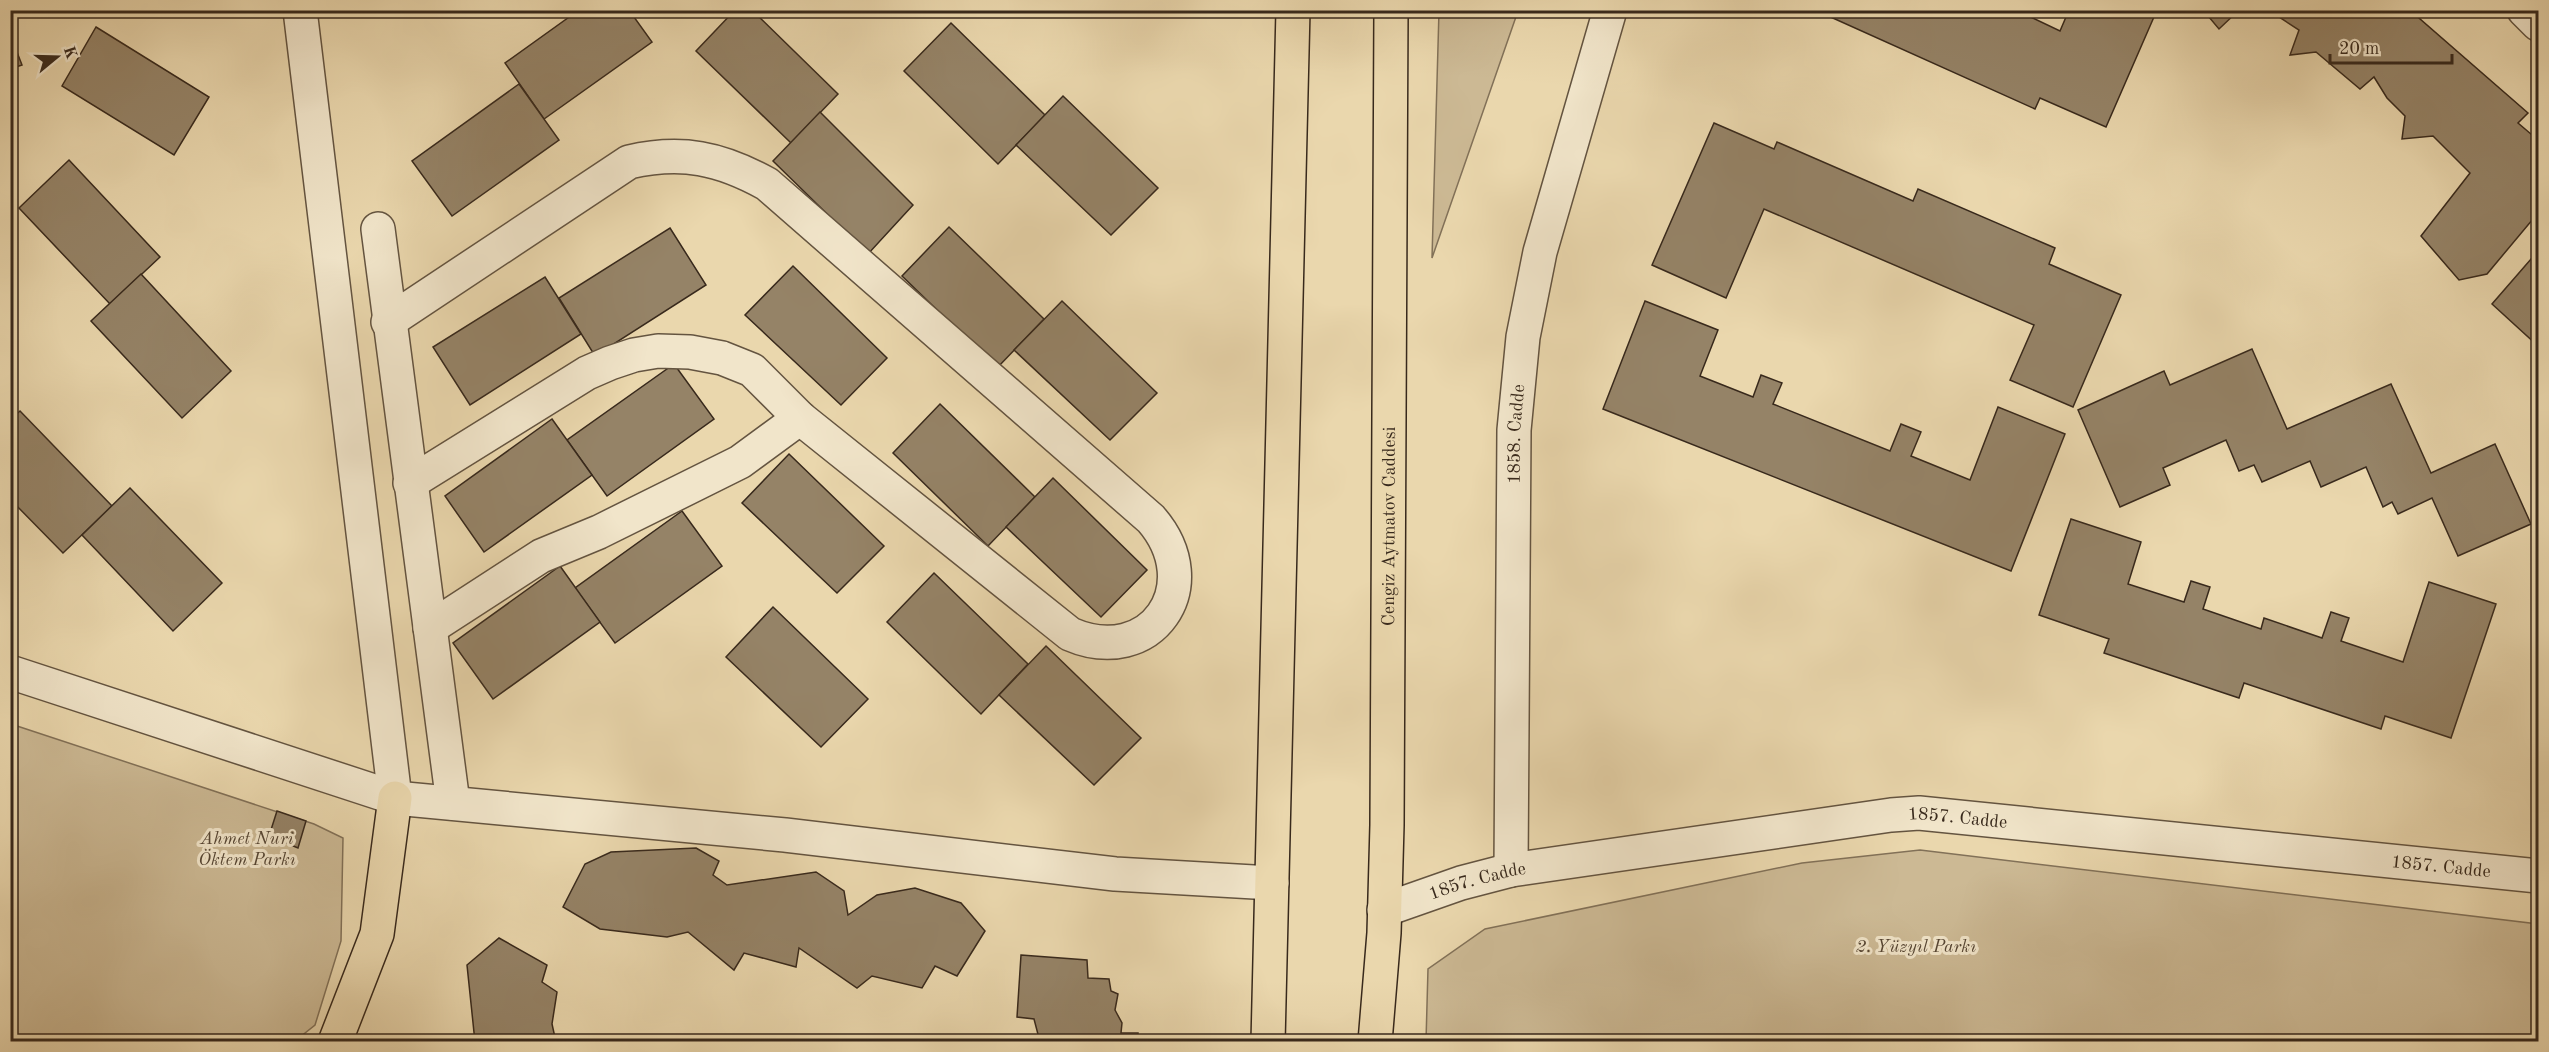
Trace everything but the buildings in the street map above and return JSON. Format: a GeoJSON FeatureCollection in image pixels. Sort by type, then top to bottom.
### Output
{"type":"FeatureCollection","features":[{"type":"Feature","properties":{"kind":"main road"},"geometry":{"type":"LineString","coordinates":[[1268,1041],[1293,10]]}},
{"type":"Feature","properties":{"kind":"main road","name":"Cengiz Aytmatov Caddesi"},"geometry":{"type":"LineString","coordinates":[[1375,1041],[1384,910],[1387,813],[1391,10]]}},
{"type":"Feature","properties":{"kind":"main road"},"geometry":{"type":"LineString","coordinates":[[335,1041],[376,934],[395,798]]}},
{"type":"Feature","properties":{"kind":"street"},"geometry":{"type":"LineString","coordinates":[[300,10],[395,798]]}},
{"type":"Feature","properties":{"kind":"street","name":"1858. Cadde"},"geometry":{"type":"LineString","coordinates":[[1511,870],[1514,430],[1523,337],[1540,252],[1610,10]]}},
{"type":"Feature","properties":{"kind":"street"},"geometry":{"type":"LineString","coordinates":[[2524,10],[2538,24]]}},
{"type":"Feature","properties":{"kind":"street"},"geometry":{"type":"LineString","coordinates":[[388,322],[629,162],[672,156],[698,157],[722,162],[767,184],[1151,519],[1171,549],[1175,567],[1174,585],[1169,602],[1160,617],[1146,631],[1127,640],[1108,644],[1088,642],[1070,634],[800,418],[752,370],[722,358],[690,352],[658,351],[642,354],[610,363],[587,373],[410,483]]}},
{"type":"Feature","properties":{"kind":"street"},"geometry":{"type":"LineString","coordinates":[[378,230],[388,322],[453,803]]}},
{"type":"Feature","properties":{"kind":"street"},"geometry":{"type":"LineString","coordinates":[[430,628],[541,556],[599,532],[740,462],[800,418]]}},
{"type":"Feature","properties":{"kind":"street"},"geometry":{"type":"LineString","coordinates":[[10,672],[395,798],[785,836],[1115,874],[1272,883]]}},
{"type":"Feature","properties":{"kind":"street","name":"1857. Cadde"},"geometry":{"type":"LineString","coordinates":[[1384,910],[1461,883],[1511,870],[1891,815],[1919,813],[2538,876]]}},
{"type":"Feature","properties":{"kind":"green space"},"geometry":{"type":"Polygon","coordinates":[[[1439,11],[1518,11],[1432,258],[1439,11]]]}},
{"type":"Feature","properties":{"kind":"green space","name":"Ahmet Nuri Öktem Parkı"},"geometry":{"type":"Polygon","coordinates":[[[11,724],[314,824],[343,838],[341,941],[315,1025],[295,1041],[11,1042],[11,724]]]}},
{"type":"Feature","properties":{"kind":"green space","name":"2. Yüzyıl Parkı"},"geometry":{"type":"Polygon","coordinates":[[[1920,850],[2538,924],[2538,1041],[1426,1041],[1428,969],[1485,929],[1802,863],[1920,850]]]}}]}
